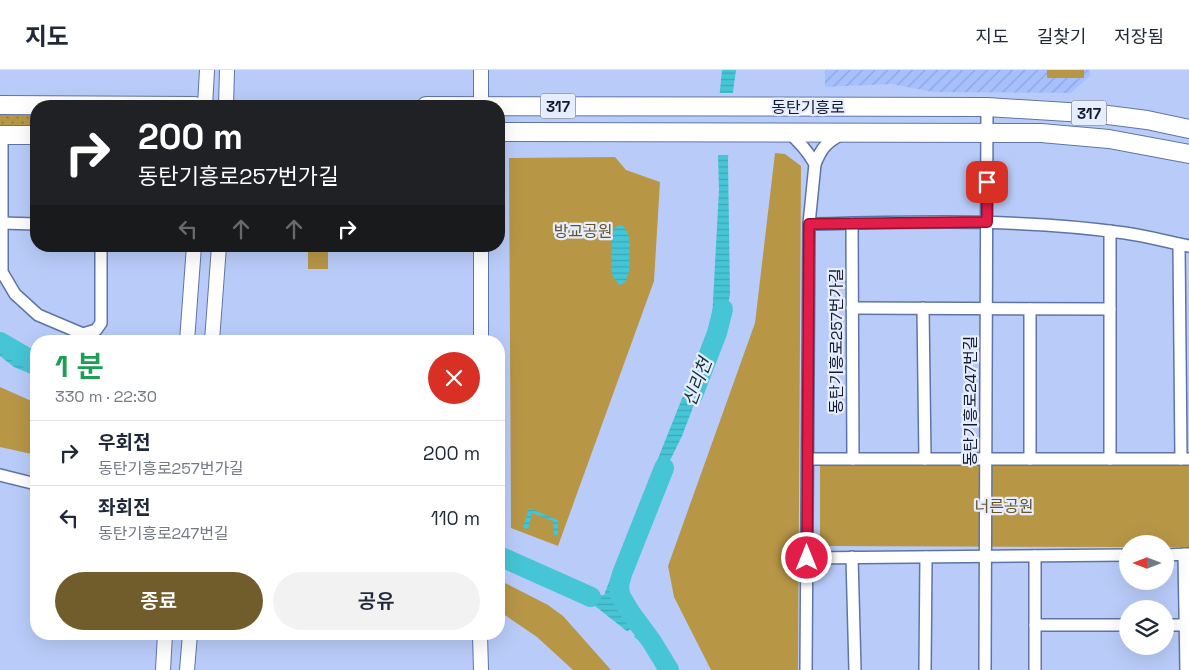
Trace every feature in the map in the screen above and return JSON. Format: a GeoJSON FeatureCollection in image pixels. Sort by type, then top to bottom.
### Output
{"type":"FeatureCollection","features":[{"type":"Feature","properties":{"kind":"main road"},"geometry":{"type":"LineString","coordinates":[[0,105],[30,105]]}},
{"type":"Feature","properties":{"kind":"main road","name":"동탄기흥로"},"geometry":{"type":"LineString","coordinates":[[505,106],[987,107],[1100,114],[1147,120],[1189,129]]}},
{"type":"Feature","properties":{"kind":"main road","name":"동탄기흥로"},"geometry":{"type":"LineString","coordinates":[[505,132],[1041,134],[1109,139],[1189,154]]}},
{"type":"Feature","properties":{"kind":"main road"},"geometry":{"type":"LineString","coordinates":[[1,135],[30,135]]}},
{"type":"Feature","properties":{"kind":"street"},"geometry":{"type":"LineString","coordinates":[[205,100],[207,70]]}},
{"type":"Feature","properties":{"kind":"street"},"geometry":{"type":"LineString","coordinates":[[226,100],[227,70]]}},
{"type":"Feature","properties":{"kind":"street"},"geometry":{"type":"LineString","coordinates":[[481,100],[482,70]]}},
{"type":"Feature","properties":{"kind":"street","name":"동탄기흥로247번길"},"geometry":{"type":"LineString","coordinates":[[985,670],[987,107]]}},
{"type":"Feature","properties":{"kind":"street"},"geometry":{"type":"LineString","coordinates":[[780,132],[801,142],[815,164]]}},
{"type":"Feature","properties":{"kind":"street"},"geometry":{"type":"LineString","coordinates":[[806,670],[809,224],[815,164],[827,143],[845,132]]}},
{"type":"Feature","properties":{"kind":"street"},"geometry":{"type":"LineString","coordinates":[[1,135],[2,272],[15,294],[38,315],[83,334],[96,330],[102,323],[101,252]]}},
{"type":"Feature","properties":{"kind":"street"},"geometry":{"type":"LineString","coordinates":[[808,459],[1185,459],[1184,245],[1110,231],[987,222],[809,224]]}},
{"type":"Feature","properties":{"kind":"street"},"geometry":{"type":"LineString","coordinates":[[2,223],[30,224]]}},
{"type":"Feature","properties":{"kind":"street","name":"동탄기흥로257번가길"},"geometry":{"type":"LineString","coordinates":[[852,223],[853,459]]}},
{"type":"Feature","properties":{"kind":"street"},"geometry":{"type":"LineString","coordinates":[[1110,231],[1110,459]]}},
{"type":"Feature","properties":{"kind":"street"},"geometry":{"type":"LineString","coordinates":[[187,335],[194,252]]}},
{"type":"Feature","properties":{"kind":"street"},"geometry":{"type":"LineString","coordinates":[[212,335],[219,252]]}},
{"type":"Feature","properties":{"kind":"street"},"geometry":{"type":"LineString","coordinates":[[481,252],[481,335]]}},
{"type":"Feature","properties":{"kind":"street"},"geometry":{"type":"LineString","coordinates":[[852,308],[1110,309]]}},
{"type":"Feature","properties":{"kind":"street"},"geometry":{"type":"LineString","coordinates":[[923,308],[925,459]]}},
{"type":"Feature","properties":{"kind":"street"},"geometry":{"type":"LineString","coordinates":[[1030,309],[1030,459]]}},
{"type":"Feature","properties":{"kind":"street"},"geometry":{"type":"LineString","coordinates":[[0,475],[30,482]]}},
{"type":"Feature","properties":{"kind":"street"},"geometry":{"type":"LineString","coordinates":[[1174,555],[1187,554],[1186,670]]}},
{"type":"Feature","properties":{"kind":"street"},"geometry":{"type":"LineString","coordinates":[[807,558],[1119,555]]}},
{"type":"Feature","properties":{"kind":"street"},"geometry":{"type":"LineString","coordinates":[[1035,556],[1035,670]]}},
{"type":"Feature","properties":{"kind":"street"},"geometry":{"type":"LineString","coordinates":[[852,557],[855,670]]}},
{"type":"Feature","properties":{"kind":"street"},"geometry":{"type":"LineString","coordinates":[[925,670],[926,557]]}},
{"type":"Feature","properties":{"kind":"street"},"geometry":{"type":"LineString","coordinates":[[1035,625],[1119,625]]}},
{"type":"Feature","properties":{"kind":"street"},"geometry":{"type":"LineString","coordinates":[[1174,625],[1185,625]]}},
{"type":"Feature","properties":{"kind":"street"},"geometry":{"type":"LineString","coordinates":[[163,670],[166,640]]}},
{"type":"Feature","properties":{"kind":"street"},"geometry":{"type":"LineString","coordinates":[[187,670],[190,640]]}},
{"type":"Feature","properties":{"kind":"street"},"geometry":{"type":"LineString","coordinates":[[480,640],[481,670]]}},
{"type":"Feature","properties":{"kind":"shaded area"},"geometry":{"type":"Polygon","coordinates":[[[825,70],[1090,70],[1090,76],[1071,93],[933,92],[891,84],[825,87],[825,70]]]}},
{"type":"Feature","properties":{"kind":"green space"},"geometry":{"type":"Polygon","coordinates":[[[1047,70],[1084,70],[1084,78],[1047,78],[1047,70]]]}},
{"type":"Feature","properties":{"kind":"green space"},"geometry":{"type":"Polygon","coordinates":[[[0,113],[30,113],[30,130],[0,130],[0,113]]]}},
{"type":"Feature","properties":{"kind":"green space"},"geometry":{"type":"Polygon","coordinates":[[[775,153],[785,154],[801,166],[798,670],[711,670],[674,597],[668,566],[755,323],[775,153]]]}},
{"type":"Feature","properties":{"kind":"green space","name":"방교공원"},"geometry":{"type":"Polygon","coordinates":[[[615,157],[626,170],[660,182],[654,281],[558,546],[511,528],[509,158],[615,157]]]}},
{"type":"Feature","properties":{"kind":"green space"},"geometry":{"type":"Polygon","coordinates":[[[308,252],[328,252],[328,269],[308,269],[308,252]]]}},
{"type":"Feature","properties":{"kind":"green space"},"geometry":{"type":"Polygon","coordinates":[[[0,387],[30,400],[30,454],[0,447],[0,387]]]}},
{"type":"Feature","properties":{"kind":"green space","name":"너른공원"},"geometry":{"type":"Polygon","coordinates":[[[820,465],[1189,466],[1189,547],[1174,547],[1174,535],[1119,535],[1119,547],[820,546],[820,465]]]}},
{"type":"Feature","properties":{"kind":"green space"},"geometry":{"type":"Polygon","coordinates":[[[505,583],[548,605],[563,616],[611,670],[573,670],[537,637],[505,615],[505,583]]]}},
{"type":"Feature","properties":{"kind":"water"},"geometry":{"type":"Polygon","coordinates":[[[722,70],[736,70],[730,113],[723,115],[730,119],[728,160],[730,294],[724,328],[716,336],[702,371],[703,381],[682,436],[644,518],[635,533],[628,539],[612,598],[652,636],[673,670],[662,670],[647,647],[595,606],[505,567],[505,563],[590,595],[604,595],[712,320],[719,190],[717,120],[722,70]]]}},
{"type":"Feature","properties":{"kind":"water"},"geometry":{"type":"Polygon","coordinates":[[[618,225],[623,226],[628,233],[630,244],[629,271],[626,281],[620,286],[612,275],[611,267],[613,230],[618,225]]]}},
{"type":"Feature","properties":{"kind":"water"},"geometry":{"type":"Polygon","coordinates":[[[0,345],[22,366],[30,369],[30,374],[14,367],[0,356],[0,345]]]}},
{"type":"Feature","properties":{"kind":"water"},"geometry":{"type":"Polygon","coordinates":[[[529,508],[558,520],[558,535],[554,535],[553,521],[532,513],[528,530],[523,527],[529,508]]]}},
{"type":"Feature","properties":{"kind":"pier"},"geometry":{"type":"Polygon","coordinates":[[[717,93],[735,93],[733,114],[728,116],[733,118],[731,155],[715,155],[717,93]]]}},
{"type":"Feature","properties":{"kind":"pier"},"geometry":{"type":"Polygon","coordinates":[[[641,622],[647,628],[632,638],[625,633],[641,622]]]}},
{"type":"Feature","properties":{"kind":"waterway","name":"신리천"},"geometry":{"type":"LineString","coordinates":[[693,395],[717,333],[723,309]]}},
{"type":"Feature","properties":{"kind":"waterway"},"geometry":{"type":"LineString","coordinates":[[0,342],[30,360]]}},
{"type":"Feature","properties":{"kind":"waterway","name":"신리천"},"geometry":{"type":"LineString","coordinates":[[664,468],[619,585],[620,595],[669,670]]}},
{"type":"Feature","properties":{"kind":"waterway"},"geometry":{"type":"LineString","coordinates":[[505,559],[591,597]]}},
{"type":"Feature","properties":{"kind":"route"},"geometry":{"type":"LineString","coordinates":[[807,558],[809,224],[987,222],[987,182]]}}]}
